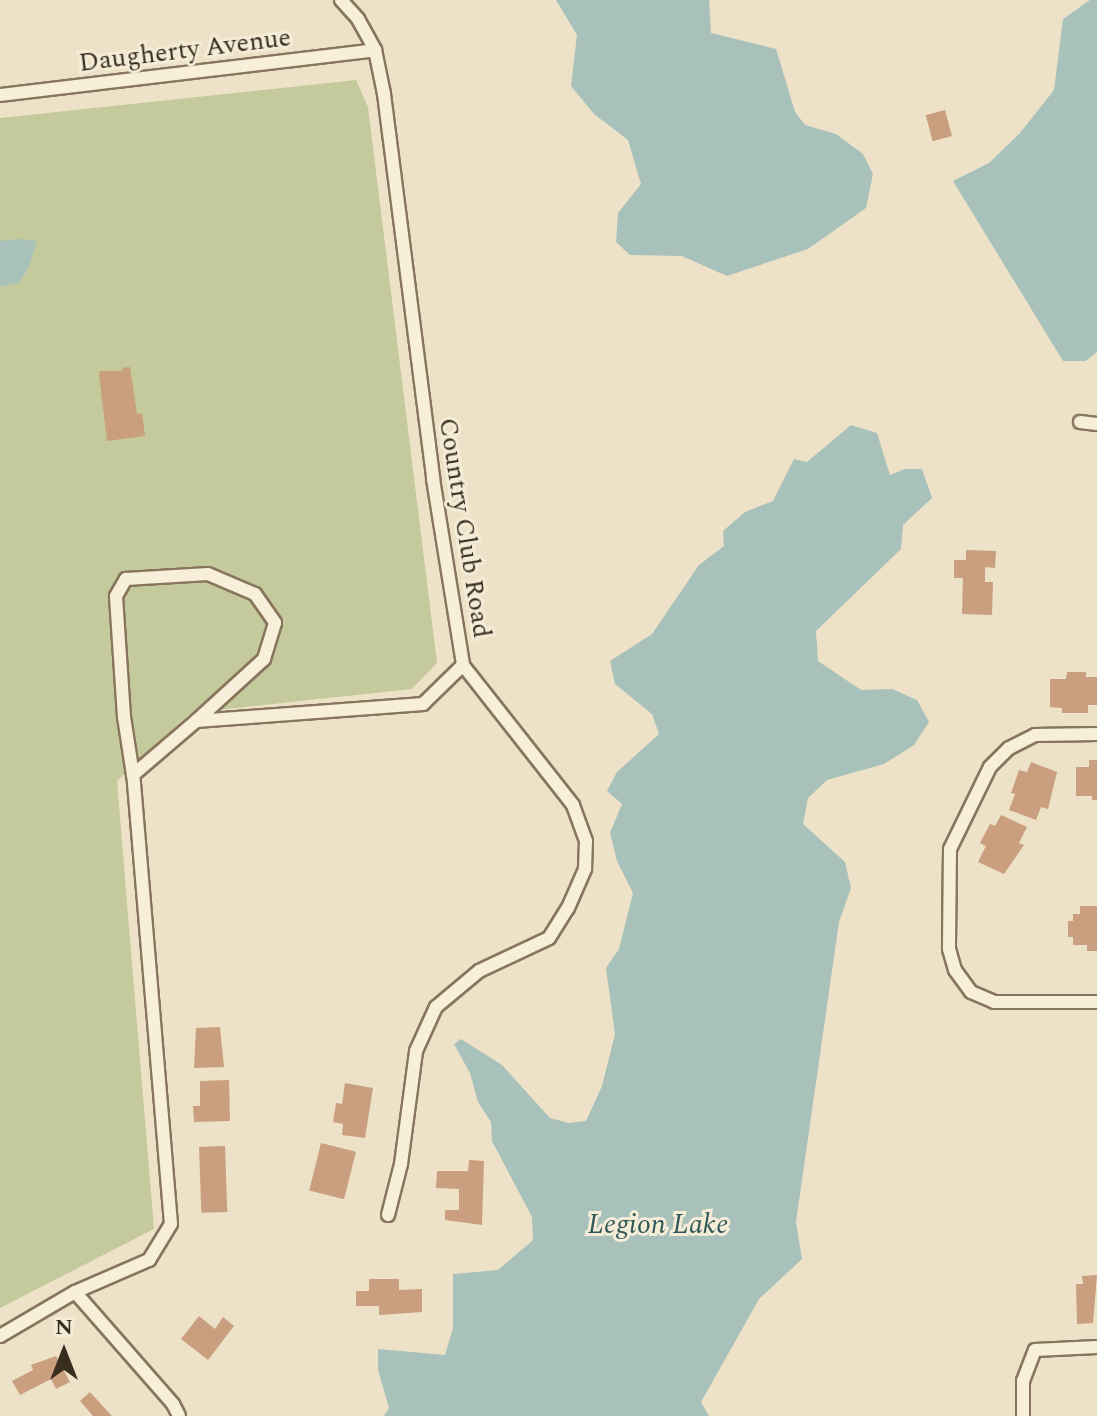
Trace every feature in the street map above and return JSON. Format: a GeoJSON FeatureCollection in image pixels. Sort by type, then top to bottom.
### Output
{"type":"FeatureCollection","features":[{"type":"Feature","properties":{"kind":"street","name":"Country Club Road"},"geometry":{"type":"LineString","coordinates":[[196,721],[423,704],[463,665],[433,479],[384,94],[375,50],[358,19],[341,0]]}},
{"type":"Feature","properties":{"kind":"street","name":"Daugherty Avenue"},"geometry":{"type":"LineString","coordinates":[[0,95],[375,50]]}},
{"type":"Feature","properties":{"kind":"street"},"geometry":{"type":"LineString","coordinates":[[1080,422],[1097,424]]}},
{"type":"Feature","properties":{"kind":"street"},"geometry":{"type":"LineString","coordinates":[[0,1336],[75,1292],[149,1260],[171,1224],[133,775],[124,717],[116,596],[126,579],[208,574],[255,594],[275,623],[264,659],[133,775]]}},
{"type":"Feature","properties":{"kind":"street"},"geometry":{"type":"LineString","coordinates":[[388,1215],[401,1164],[416,1051],[436,1007],[479,971],[549,938],[568,908],[585,869],[586,841],[573,805],[463,665]]}},
{"type":"Feature","properties":{"kind":"street"},"geometry":{"type":"LineString","coordinates":[[1097,734],[1035,735],[1009,748],[990,767],[950,849],[949,934],[955,970],[971,992],[994,1002],[1097,1002]]}},
{"type":"Feature","properties":{"kind":"street"},"geometry":{"type":"LineString","coordinates":[[75,1292],[173,1404],[179,1416]]}},
{"type":"Feature","properties":{"kind":"street"},"geometry":{"type":"LineString","coordinates":[[1023,1416],[1023,1381],[1035,1350],[1097,1347]]}},
{"type":"Feature","properties":{"kind":"green space"},"geometry":{"type":"Polygon","coordinates":[[[356,80],[368,107],[437,663],[412,689],[190,713],[117,781],[154,1229],[0,1308],[0,118],[356,80]]]}},
{"type":"Feature","properties":{"kind":"water"},"geometry":{"type":"Polygon","coordinates":[[[556,0],[709,0],[711,33],[776,49],[795,112],[805,125],[836,134],[863,154],[873,174],[866,208],[808,249],[727,276],[682,256],[630,255],[616,242],[618,213],[641,184],[628,140],[594,114],[571,86],[577,35],[556,0]]]}},
{"type":"Feature","properties":{"kind":"water"},"geometry":{"type":"Polygon","coordinates":[[[1090,0],[1097,0],[1097,352],[1086,361],[1063,361],[953,181],[989,163],[1020,133],[1054,90],[1063,19],[1090,0]]]}},
{"type":"Feature","properties":{"kind":"water"},"geometry":{"type":"Polygon","coordinates":[[[0,241],[37,241],[28,269],[19,283],[0,287],[0,241]]]}},
{"type":"Feature","properties":{"kind":"water","name":"Legion Lake"},"geometry":{"type":"Polygon","coordinates":[[[851,425],[877,433],[890,475],[905,469],[922,469],[932,498],[903,525],[901,549],[816,631],[818,661],[861,690],[892,689],[917,700],[929,722],[914,745],[884,764],[827,780],[808,798],[803,824],[845,862],[851,888],[839,922],[796,1222],[802,1259],[759,1299],[701,1402],[709,1416],[384,1416],[389,1408],[378,1370],[378,1349],[445,1355],[453,1328],[453,1274],[498,1270],[533,1240],[532,1217],[492,1141],[491,1122],[478,1102],[470,1073],[454,1044],[461,1039],[502,1065],[550,1118],[569,1123],[586,1121],[602,1086],[615,1034],[606,968],[619,949],[633,893],[617,861],[610,833],[622,804],[607,791],[617,772],[659,734],[652,714],[615,684],[610,661],[652,634],[699,565],[724,546],[723,531],[745,512],[773,501],[794,459],[807,462],[851,425]]]}},
{"type":"Feature","properties":{"kind":"building"},"geometry":{"type":"Polygon","coordinates":[[[945,110],[952,136],[933,141],[926,115],[945,110]]]}},
{"type":"Feature","properties":{"kind":"building"},"geometry":{"type":"Polygon","coordinates":[[[130,367],[137,414],[142,413],[145,436],[107,441],[100,371],[123,371],[122,368],[130,367]]]}},
{"type":"Feature","properties":{"kind":"building"},"geometry":{"type":"Polygon","coordinates":[[[966,550],[996,551],[995,568],[985,567],[985,582],[993,582],[992,615],[962,614],[963,578],[954,578],[954,560],[966,560],[966,550]]]}},
{"type":"Feature","properties":{"kind":"building"},"geometry":{"type":"Polygon","coordinates":[[[1067,672],[1086,672],[1086,677],[1097,677],[1097,705],[1088,705],[1088,713],[1062,713],[1062,708],[1050,707],[1050,679],[1066,679],[1067,672]]]}},
{"type":"Feature","properties":{"kind":"building"},"geometry":{"type":"Polygon","coordinates":[[[1089,760],[1097,760],[1097,800],[1092,800],[1092,796],[1076,796],[1076,767],[1089,767],[1089,760]]]}},
{"type":"Feature","properties":{"kind":"building"},"geometry":{"type":"Polygon","coordinates":[[[1031,762],[1057,772],[1048,809],[1041,807],[1036,820],[1009,810],[1019,770],[1027,772],[1031,762]]]}},
{"type":"Feature","properties":{"kind":"building"},"geometry":{"type":"Polygon","coordinates":[[[1001,815],[1027,827],[1019,843],[1024,845],[1004,874],[978,862],[986,846],[980,843],[990,824],[995,826],[1001,815]]]}},
{"type":"Feature","properties":{"kind":"building"},"geometry":{"type":"Polygon","coordinates":[[[1080,906],[1097,906],[1097,951],[1087,951],[1087,945],[1073,945],[1073,937],[1068,937],[1068,921],[1073,921],[1073,914],[1080,914],[1080,906]]]}},
{"type":"Feature","properties":{"kind":"building"},"geometry":{"type":"Polygon","coordinates":[[[220,1027],[224,1067],[194,1068],[196,1028],[220,1027]]]}},
{"type":"Feature","properties":{"kind":"building"},"geometry":{"type":"Polygon","coordinates":[[[229,1080],[230,1121],[194,1122],[193,1106],[200,1106],[200,1081],[229,1080]]]}},
{"type":"Feature","properties":{"kind":"building"},"geometry":{"type":"Polygon","coordinates":[[[345,1083],[373,1088],[365,1138],[342,1135],[343,1124],[333,1122],[336,1103],[342,1104],[345,1083]]]}},
{"type":"Feature","properties":{"kind":"building"},"geometry":{"type":"Polygon","coordinates":[[[321,1143],[356,1152],[344,1199],[309,1191],[321,1143]]]}},
{"type":"Feature","properties":{"kind":"building"},"geometry":{"type":"Polygon","coordinates":[[[225,1146],[227,1212],[201,1213],[199,1147],[225,1146]]]}},
{"type":"Feature","properties":{"kind":"building"},"geometry":{"type":"Polygon","coordinates":[[[469,1160],[484,1161],[482,1225],[445,1220],[445,1210],[459,1210],[459,1189],[436,1188],[437,1171],[468,1171],[469,1160]]]}},
{"type":"Feature","properties":{"kind":"building"},"geometry":{"type":"Polygon","coordinates":[[[1097,1275],[1093,1323],[1077,1324],[1076,1284],[1083,1284],[1082,1276],[1097,1275]]]}},
{"type":"Feature","properties":{"kind":"building"},"geometry":{"type":"Polygon","coordinates":[[[369,1279],[399,1279],[399,1290],[422,1289],[422,1312],[379,1315],[379,1306],[356,1306],[356,1291],[369,1291],[369,1279]]]}},
{"type":"Feature","properties":{"kind":"building"},"geometry":{"type":"Polygon","coordinates":[[[199,1316],[215,1329],[223,1317],[234,1326],[208,1360],[181,1339],[199,1316]]]}},
{"type":"Feature","properties":{"kind":"building"},"geometry":{"type":"Polygon","coordinates":[[[56,1356],[70,1382],[56,1389],[51,1379],[20,1395],[12,1381],[33,1370],[31,1365],[56,1356]]]}},
{"type":"Feature","properties":{"kind":"building"},"geometry":{"type":"Polygon","coordinates":[[[90,1392],[112,1416],[93,1416],[80,1401],[90,1392]]]}}]}
